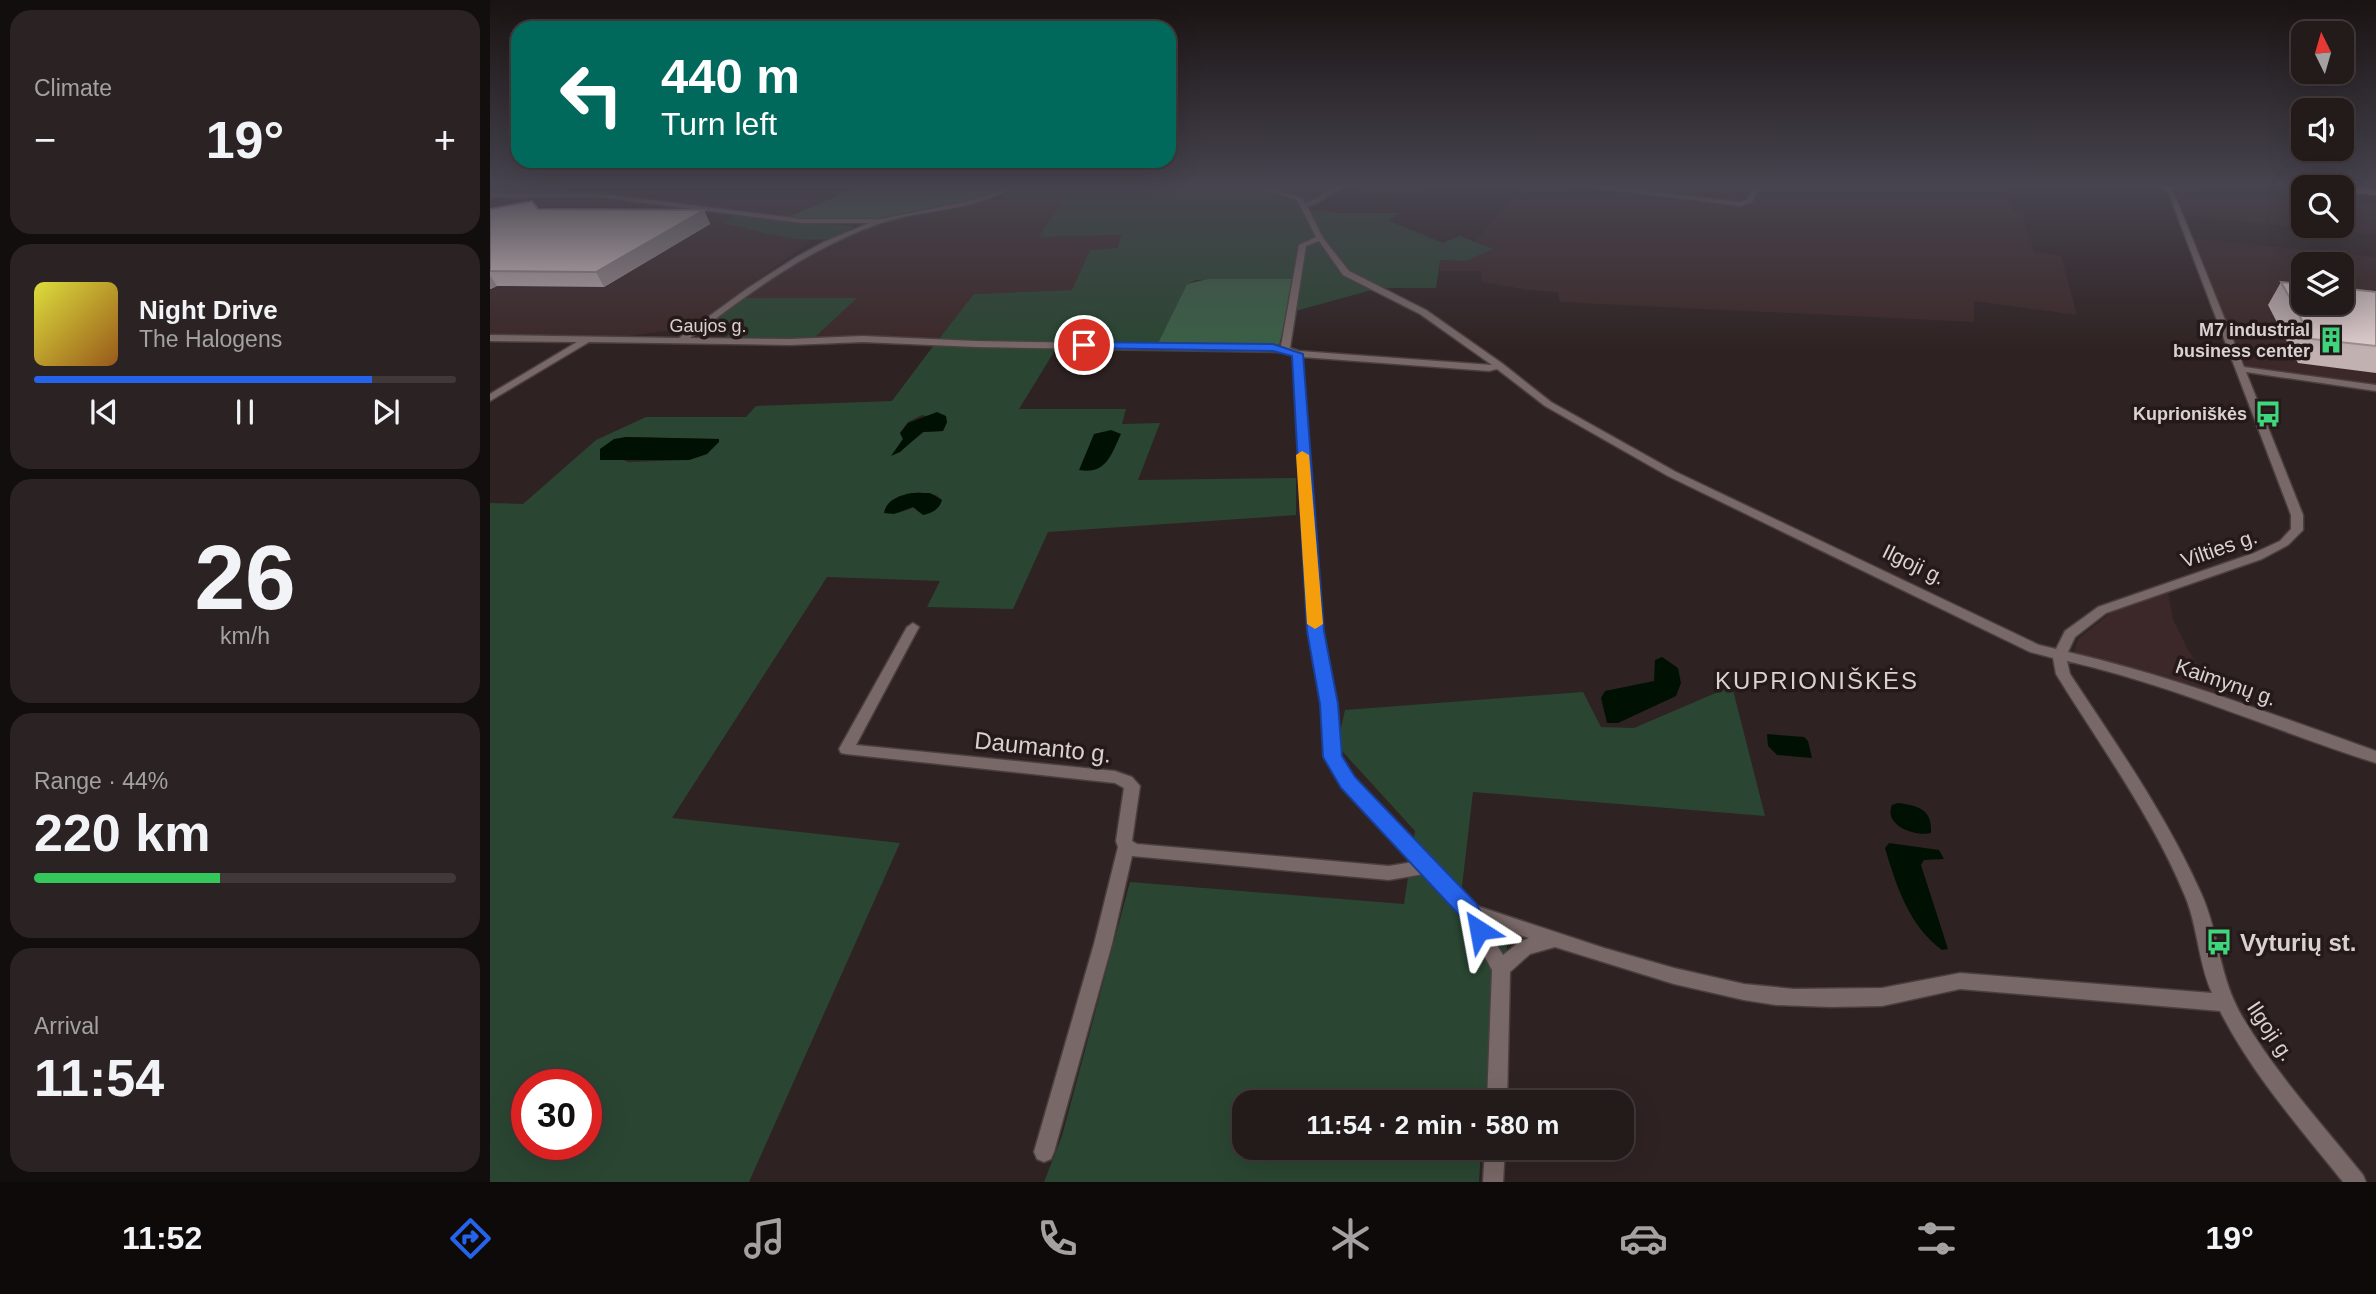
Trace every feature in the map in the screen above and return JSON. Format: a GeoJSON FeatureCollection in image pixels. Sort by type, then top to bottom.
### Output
{"type":"FeatureCollection","features":[{"type":"Feature","properties":{"kind":"street"},"geometry":{"type":"LineString","coordinates":[[678,342],[790,263],[836,239]]}},
{"type":"Feature","properties":{"kind":"street"},"geometry":{"type":"LineString","coordinates":[[1317,239],[1303,245],[1291,352],[1315,631],[1329,704],[1332,757],[1348,782],[1468,910],[1501,969],[1496,1090]]}},
{"type":"Feature","properties":{"kind":"street","name":"Ilgoji g."},"geometry":{"type":"LineString","coordinates":[[1321,239],[1346,273],[1423,312],[1500,366],[1548,404],[1672,474],[1916,590],[2016,641],[2059,656],[2063,674],[2124,768],[2195,897],[2214,980],[2224,1003],[2265,1065],[2356,1182]]}},
{"type":"Feature","properties":{"kind":"street","name":"Vilties g."},"geometry":{"type":"LineString","coordinates":[[2059,656],[2070,634],[2102,610],[2258,556],[2284,543],[2297,530],[2297,515],[2190,239]]}},
{"type":"Feature","properties":{"kind":"street","name":"Gaujos g."},"geometry":{"type":"LineString","coordinates":[[490,338],[790,342],[863,338],[1291,352],[1489,368],[1500,366]]}},
{"type":"Feature","properties":{"kind":"street"},"geometry":{"type":"LineString","coordinates":[[490,398],[587,340]]}},
{"type":"Feature","properties":{"kind":"street"},"geometry":{"type":"LineString","coordinates":[[2241,369],[2376,388]]}},
{"type":"Feature","properties":{"kind":"street","name":"Daumanto g."},"geometry":{"type":"LineString","coordinates":[[913,627],[846,749],[1115,777],[1127,781],[1132,786],[1124,841],[1126,847]]}},
{"type":"Feature","properties":{"kind":"street","name":"Kaimynų g."},"geometry":{"type":"LineString","coordinates":[[2059,656],[2109,666],[2210,698],[2376,758]]}},
{"type":"Feature","properties":{"kind":"street"},"geometry":{"type":"LineString","coordinates":[[1044,1152],[1126,847],[1389,873],[1428,867]]}},
{"type":"Feature","properties":{"kind":"street"},"geometry":{"type":"LineString","coordinates":[[1468,910],[1629,964],[1745,993],[1882,997],[1944,982],[1960,981],[2224,1003]]}},
{"type":"Feature","properties":{"kind":"street"},"geometry":{"type":"LineString","coordinates":[[1501,969],[1515,953],[1530,943],[1556,939]]}},
{"type":"Feature","properties":{"kind":"street"},"geometry":{"type":"LineString","coordinates":[[1493,1182],[1494,1160]]}},
{"type":"Feature","properties":{"kind":"shaded area"},"geometry":{"type":"Polygon","coordinates":[[[490,239],[811,241],[690,328],[620,337],[490,336],[490,239]]]}},
{"type":"Feature","properties":{"kind":"shaded area"},"geometry":{"type":"Polygon","coordinates":[[[841,239],[1121,239],[1117,249],[1090,250],[1073,290],[975,294],[938,340],[890,337],[813,339],[856,298],[745,298],[764,282],[824,246],[841,239]]]}},
{"type":"Feature","properties":{"kind":"shaded area"},"geometry":{"type":"Polygon","coordinates":[[[1477,239],[2030,239],[2034,252],[2061,256],[2077,315],[1974,301],[1974,322],[1560,302],[1558,292],[1482,282],[1481,271],[1439,271],[1440,260],[1466,261],[1492,249],[1475,242],[1477,239]]]}},
{"type":"Feature","properties":{"kind":"shaded area"},"geometry":{"type":"Polygon","coordinates":[[[2192,239],[2328,252],[2291,252],[2291,315],[2354,315],[2354,255],[2376,257],[2376,385],[2246,368],[2192,239]]]}},
{"type":"Feature","properties":{"kind":"shaded area"},"geometry":{"type":"Polygon","coordinates":[[[937,412],[946,416],[947,422],[943,431],[923,432],[900,452],[891,456],[903,439],[900,433],[908,423],[937,412]]]}},
{"type":"Feature","properties":{"kind":"shaded area"},"geometry":{"type":"Polygon","coordinates":[[[1111,430],[1121,434],[1106,462],[1096,469],[1079,470],[1094,434],[1111,430]]]}},
{"type":"Feature","properties":{"kind":"shaded area"},"geometry":{"type":"Polygon","coordinates":[[[614,439],[719,439],[719,442],[707,454],[689,460],[600,460],[600,449],[614,439]]]}},
{"type":"Feature","properties":{"kind":"shaded area"},"geometry":{"type":"Polygon","coordinates":[[[912,493],[930,493],[942,500],[935,510],[923,515],[913,507],[894,514],[884,513],[891,501],[912,493]]]}},
{"type":"Feature","properties":{"kind":"shaded area"},"geometry":{"type":"Polygon","coordinates":[[[2168,592],[2173,619],[2188,650],[2218,695],[2073,655],[2078,639],[2113,611],[2168,592]]]}},
{"type":"Feature","properties":{"kind":"shaded area"},"geometry":{"type":"Polygon","coordinates":[[[1662,657],[1678,668],[1681,683],[1676,696],[1618,723],[1607,723],[1601,698],[1605,691],[1654,681],[1655,660],[1662,657]]]}},
{"type":"Feature","properties":{"kind":"shaded area"},"geometry":{"type":"Polygon","coordinates":[[[1767,734],[1804,737],[1808,741],[1812,758],[1777,755],[1768,746],[1767,734]]]}},
{"type":"Feature","properties":{"kind":"shaded area"},"geometry":{"type":"Polygon","coordinates":[[[1898,803],[1923,810],[1929,819],[1931,833],[1917,833],[1896,824],[1890,812],[1892,805],[1898,803]]]}},
{"type":"Feature","properties":{"kind":"shaded area"},"geometry":{"type":"Polygon","coordinates":[[[1889,843],[1939,850],[1944,859],[1924,860],[1921,865],[1948,949],[1942,950],[1912,917],[1889,862],[1885,848],[1889,843]]]}},
{"type":"Feature","properties":{"kind":"green space"},"geometry":{"type":"Polygon","coordinates":[[[1120,239],[1434,239],[1443,243],[1452,239],[1468,239],[1493,249],[1466,261],[1440,260],[1436,288],[1379,288],[1288,313],[1295,279],[1196,280],[1187,284],[1158,343],[938,340],[974,294],[1072,290],[1090,250],[1117,248],[1120,239]]]}},
{"type":"Feature","properties":{"kind":"green space"},"geometry":{"type":"Polygon","coordinates":[[[1208,279],[1295,279],[1279,346],[1158,343],[1187,284],[1208,279]]]}},
{"type":"Feature","properties":{"kind":"green space"},"geometry":{"type":"Polygon","coordinates":[[[745,298],[857,298],[813,339],[723,340],[730,333],[698,333],[745,298]]]}},
{"type":"Feature","properties":{"kind":"green space"},"geometry":{"type":"Polygon","coordinates":[[[934,345],[1057,347],[1019,409],[1126,409],[1122,424],[1160,423],[1138,480],[1296,478],[1296,515],[1048,532],[1013,609],[927,607],[940,581],[827,577],[672,818],[900,843],[749,1182],[490,1182],[490,503],[523,504],[596,440],[646,417],[746,417],[756,406],[892,401],[934,345]],[[922,415],[908,422],[900,433],[903,439],[892,455],[924,432],[943,431],[947,422],[922,415]],[[626,437],[600,449],[628,462],[689,460],[707,454],[719,439],[626,437]],[[918,492],[895,499],[898,513],[915,507],[918,512],[942,500],[936,495],[918,492]]]}},
{"type":"Feature","properties":{"kind":"green space"},"geometry":{"type":"Polygon","coordinates":[[[1732,686],[1765,816],[1473,792],[1459,912],[1509,933],[1488,1090],[1232,1090],[1232,1160],[1480,1160],[1479,1182],[1044,1182],[1062,1136],[1130,882],[1404,904],[1415,831],[1342,751],[1339,737],[1345,710],[1583,692],[1601,727],[1634,728],[1732,686]]]}},
{"type":"Feature","properties":{"kind":"building"},"geometry":{"type":"Polygon","coordinates":[[[490,239],[653,239],[596,272],[490,271],[490,239]]]}},
{"type":"Feature","properties":{"kind":"building"},"geometry":{"type":"Polygon","coordinates":[[[2281,282],[2291,283],[2291,300],[2281,282]]]}},
{"type":"Feature","properties":{"kind":"building"},"geometry":{"type":"Polygon","coordinates":[[[2354,289],[2376,292],[2376,346],[2312,339],[2299,315],[2354,315],[2354,289]]]}},
{"type":"Feature","properties":{"kind":"slow traffic"},"geometry":{"type":"LineString","coordinates":[[1302,455],[1315,624]]}},
{"type":"Feature","properties":{"kind":"place","name":"M7 industrial business center"},"geometry":{"type":"Point","coordinates":[2331,340]}},
{"type":"Feature","properties":{"kind":"place","name":"Kuprioniškės"},"geometry":{"type":"Point","coordinates":[2268,414]}},
{"type":"Feature","properties":{"kind":"place","name":"Vyturių st."},"geometry":{"type":"Point","coordinates":[2219,942]}},
{"type":"Feature","properties":{"kind":"district","name":"KUPRIONIŠKĖS"},"geometry":{"type":"Point","coordinates":[1817,680]}},
{"type":"Feature","properties":{"kind":"route"},"geometry":{"type":"LineString","coordinates":[[1084,345],[1273,348],[1297,354],[1315,631],[1329,704],[1329,742],[1332,757],[1348,782],[1468,910],[1479,930]]}}]}
